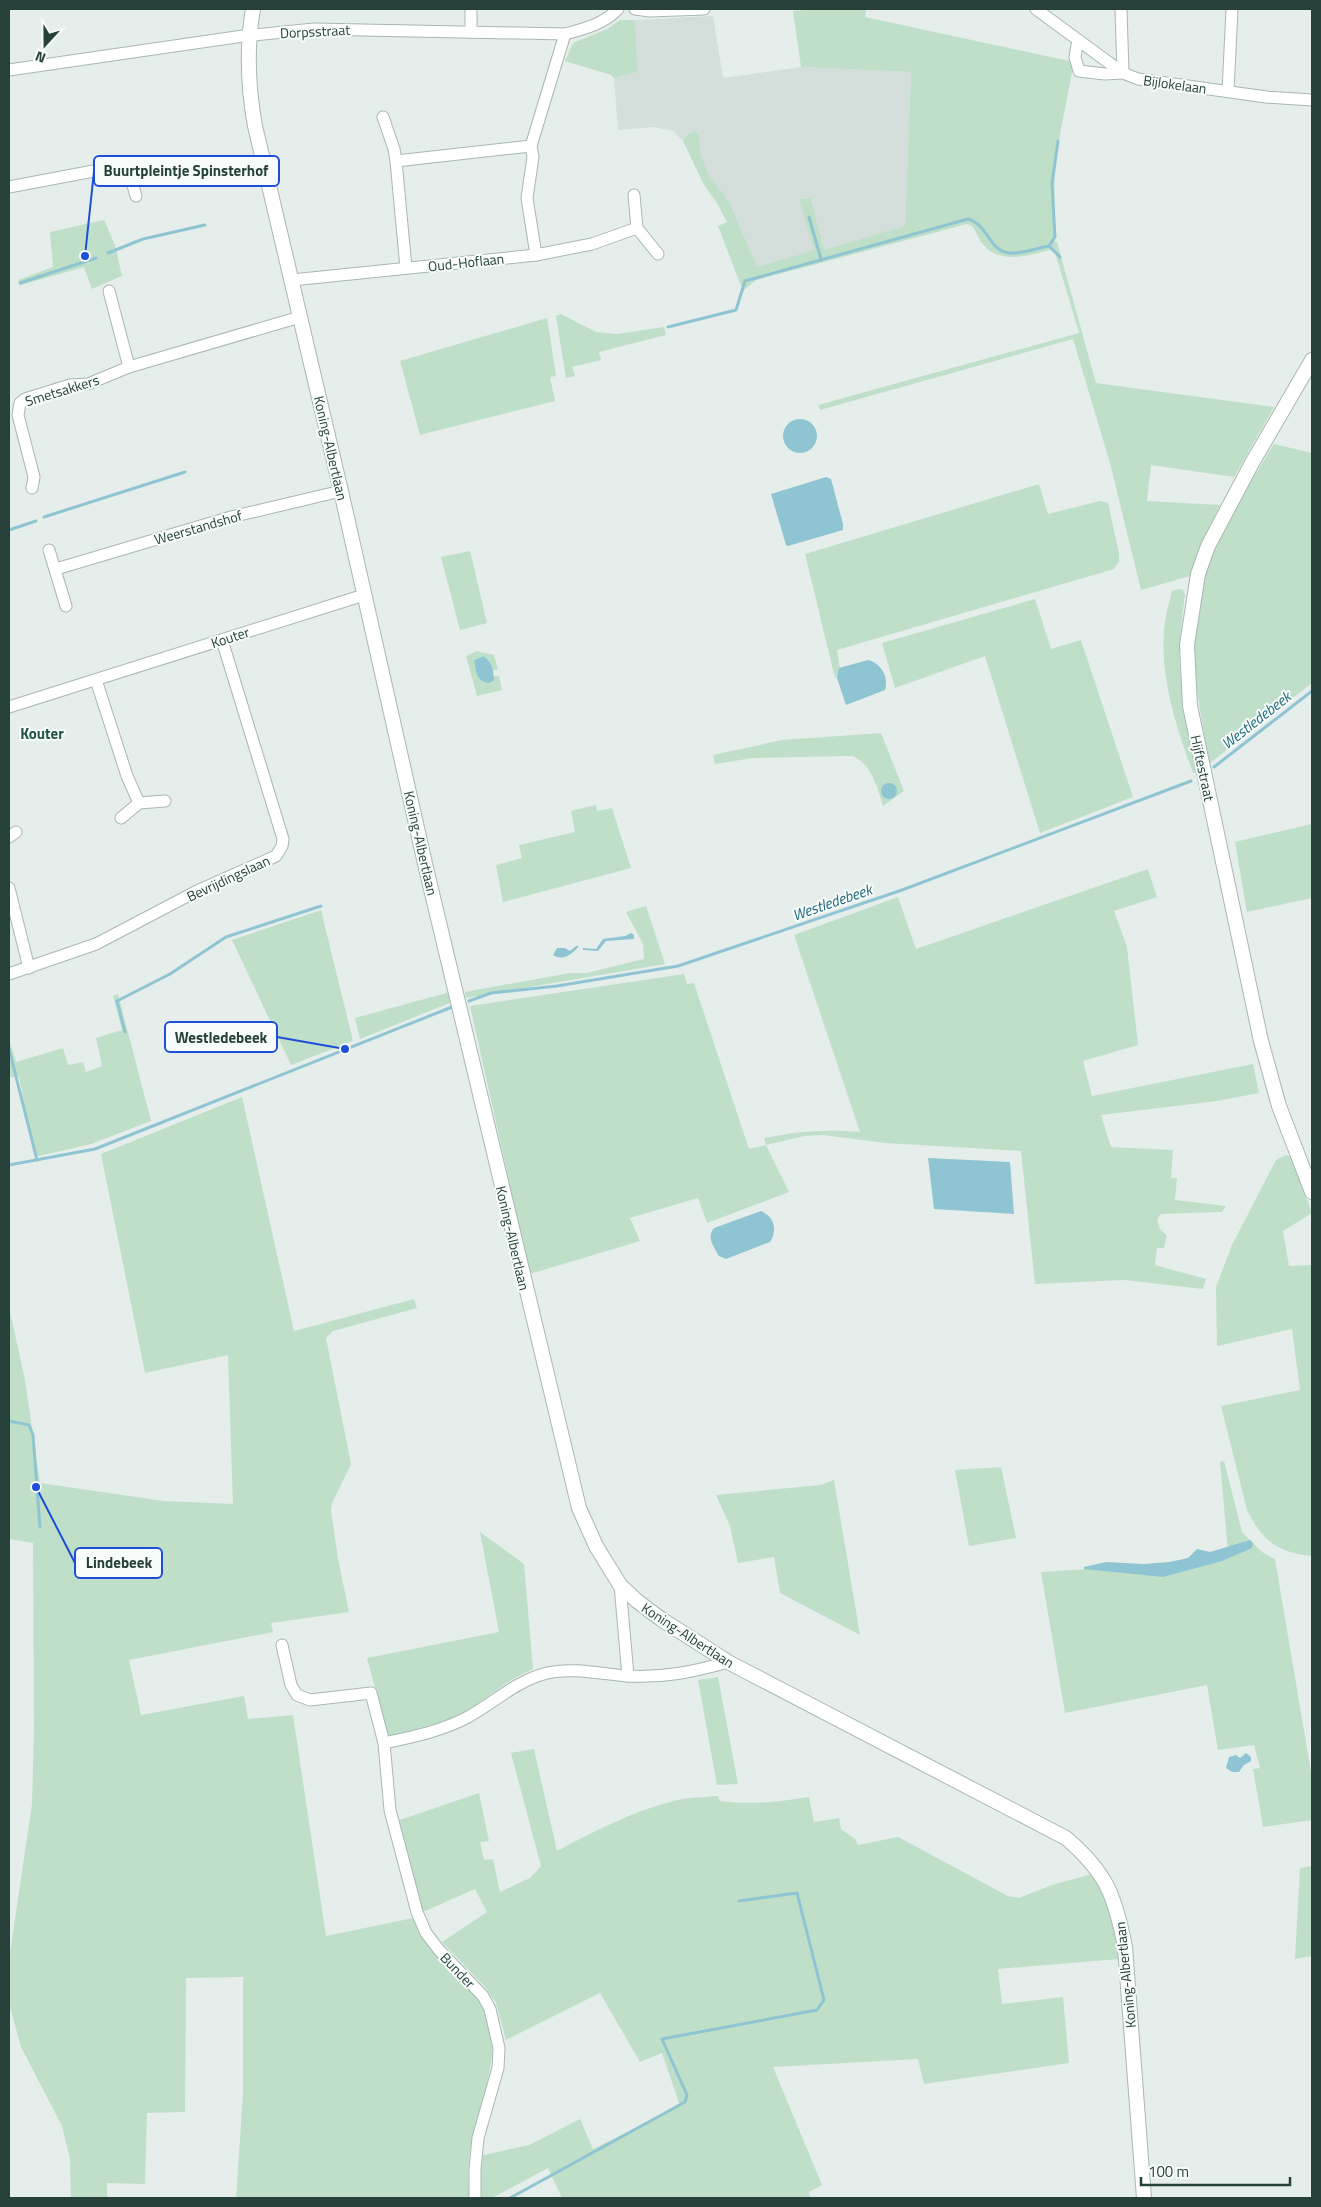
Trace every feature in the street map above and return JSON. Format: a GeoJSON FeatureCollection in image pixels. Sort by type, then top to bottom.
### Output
{"type":"FeatureCollection","features":[{"type":"Feature","properties":{"kind":"street","name":"Koning-Albertlaan"},"geometry":{"type":"LineString","coordinates":[[253,9],[248,35],[249,91],[433,897],[580,1508],[596,1546],[620,1585],[661,1620],[728,1662],[1066,1838],[1089,1858],[1109,1889],[1118,1912],[1125,1947],[1144,2198]]}},
{"type":"Feature","properties":{"kind":"street"},"geometry":{"type":"LineString","coordinates":[[471,9],[471,32]]}},
{"type":"Feature","properties":{"kind":"street","name":"Dorpsstraat"},"geometry":{"type":"LineString","coordinates":[[9,70],[248,35],[314,29],[565,34],[598,23],[612,16],[618,9]]}},
{"type":"Feature","properties":{"kind":"street"},"geometry":{"type":"LineString","coordinates":[[634,9],[650,11],[704,9]]}},
{"type":"Feature","properties":{"kind":"street","name":"Bijlokelaan"},"geometry":{"type":"LineString","coordinates":[[1036,9],[1123,73],[1138,79],[1266,97],[1312,100]]}},
{"type":"Feature","properties":{"kind":"street"},"geometry":{"type":"LineString","coordinates":[[1121,9],[1123,73]]}},
{"type":"Feature","properties":{"kind":"street","name":"Bijlokelaan"},"geometry":{"type":"LineString","coordinates":[[1228,91],[1232,9]]}},
{"type":"Feature","properties":{"kind":"street"},"geometry":{"type":"LineString","coordinates":[[536,254],[528,198],[532,157],[531,146],[565,34]]}},
{"type":"Feature","properties":{"kind":"street","name":"Bijlokelaan"},"geometry":{"type":"LineString","coordinates":[[1078,40],[1075,57],[1079,71],[1105,74],[1123,73]]}},
{"type":"Feature","properties":{"kind":"street"},"geometry":{"type":"LineString","coordinates":[[383,117],[394,148],[396,161],[406,268]]}},
{"type":"Feature","properties":{"kind":"street"},"geometry":{"type":"LineString","coordinates":[[396,161],[531,146]]}},
{"type":"Feature","properties":{"kind":"street"},"geometry":{"type":"LineString","coordinates":[[9,187],[120,166],[129,172],[136,196]]}},
{"type":"Feature","properties":{"kind":"street"},"geometry":{"type":"LineString","coordinates":[[634,195],[637,228],[658,254]]}},
{"type":"Feature","properties":{"kind":"street","name":"Oud-Hoflaan"},"geometry":{"type":"LineString","coordinates":[[292,280],[536,254],[592,244],[637,228]]}},
{"type":"Feature","properties":{"kind":"street"},"geometry":{"type":"LineString","coordinates":[[109,291],[129,367]]}},
{"type":"Feature","properties":{"kind":"street","name":"Smetsakkers"},"geometry":{"type":"LineString","coordinates":[[32,488],[34,477],[18,415],[20,403],[24,399],[70,385],[88,384],[129,367],[300,317]]}},
{"type":"Feature","properties":{"kind":"street","name":"Hijftestraat"},"geometry":{"type":"LineString","coordinates":[[1312,360],[1252,463],[1208,546],[1198,574],[1187,645],[1190,706],[1261,1041],[1279,1106],[1312,1192]]}},
{"type":"Feature","properties":{"kind":"street","name":"Weerstandshof"},"geometry":{"type":"LineString","coordinates":[[56,569],[231,517],[341,491]]}},
{"type":"Feature","properties":{"kind":"street"},"geometry":{"type":"LineString","coordinates":[[49,550],[66,606]]}},
{"type":"Feature","properties":{"kind":"street","name":"Kouter"},"geometry":{"type":"LineString","coordinates":[[9,707],[364,595]]}},
{"type":"Feature","properties":{"kind":"street","name":"Bevrijdingslaan"},"geometry":{"type":"LineString","coordinates":[[9,974],[96,944],[197,891],[268,859],[279,852],[283,840],[222,640]]}},
{"type":"Feature","properties":{"kind":"street"},"geometry":{"type":"LineString","coordinates":[[96,680],[127,776],[139,803]]}},
{"type":"Feature","properties":{"kind":"street"},"geometry":{"type":"LineString","coordinates":[[121,818],[139,803],[166,801]]}},
{"type":"Feature","properties":{"kind":"street"},"geometry":{"type":"LineString","coordinates":[[9,888],[29,968]]}},
{"type":"Feature","properties":{"kind":"street"},"geometry":{"type":"LineString","coordinates":[[620,1585],[628,1676]]}},
{"type":"Feature","properties":{"kind":"street","name":"Bunder"},"geometry":{"type":"LineString","coordinates":[[282,1645],[291,1685],[297,1695],[310,1700],[371,1693],[384,1743],[390,1810],[417,1912],[426,1933],[439,1950],[483,1996],[490,2009],[499,2048],[498,2068],[478,2138],[475,2198]]}},
{"type":"Feature","properties":{"kind":"street"},"geometry":{"type":"LineString","coordinates":[[384,1743],[445,1728],[468,1717],[513,1686],[550,1672],[570,1671],[628,1676],[678,1676],[728,1662]]}},
{"type":"Feature","properties":{"kind":"shaded area"},"geometry":{"type":"Polygon","coordinates":[[[713,16],[723,78],[801,67],[911,72],[905,227],[824,250],[811,198],[800,199],[814,250],[757,267],[733,210],[724,194],[709,176],[701,155],[699,134],[694,131],[687,135],[683,141],[673,131],[654,127],[618,130],[614,78],[638,72],[635,20],[713,16]]]}},
{"type":"Feature","properties":{"kind":"green space"},"geometry":{"type":"Polygon","coordinates":[[[866,9],[865,17],[1074,62],[1055,160],[1054,241],[1057,242],[1096,383],[1274,407],[1234,477],[1151,465],[1147,501],[1220,505],[1204,538],[1190,576],[1141,590],[1110,463],[1073,339],[820,410],[818,405],[1079,333],[1054,249],[1026,256],[1006,257],[989,250],[972,226],[967,224],[756,280],[743,291],[718,226],[727,222],[717,203],[704,185],[683,141],[687,135],[694,131],[699,134],[701,155],[709,176],[724,194],[733,210],[757,267],[814,250],[799,199],[811,198],[824,250],[905,226],[911,72],[801,67],[793,11],[866,9]]]}},
{"type":"Feature","properties":{"kind":"green space"},"geometry":{"type":"Polygon","coordinates":[[[620,20],[635,20],[638,72],[614,78],[611,75],[565,61],[573,43],[607,29],[620,20]]]}},
{"type":"Feature","properties":{"kind":"green space"},"geometry":{"type":"Polygon","coordinates":[[[104,220],[115,245],[122,276],[92,289],[84,267],[21,285],[18,280],[53,267],[50,232],[104,220]]]}},
{"type":"Feature","properties":{"kind":"green space"},"geometry":{"type":"Polygon","coordinates":[[[561,314],[596,332],[617,334],[664,327],[666,335],[599,352],[601,360],[572,367],[575,376],[566,378],[556,316],[561,314]]]}},
{"type":"Feature","properties":{"kind":"green space"},"geometry":{"type":"Polygon","coordinates":[[[547,318],[556,376],[550,377],[555,401],[420,435],[400,361],[547,318]]]}},
{"type":"Feature","properties":{"kind":"green space"},"geometry":{"type":"Polygon","coordinates":[[[1274,444],[1312,453],[1312,683],[1210,763],[1201,717],[1195,670],[1195,624],[1198,601],[1210,560],[1226,526],[1274,444]]]}},
{"type":"Feature","properties":{"kind":"green space"},"geometry":{"type":"Polygon","coordinates":[[[1039,484],[1048,514],[1100,501],[1108,503],[1119,553],[1119,561],[1114,569],[837,650],[841,676],[835,678],[805,554],[1039,484]]]}},
{"type":"Feature","properties":{"kind":"green space"},"geometry":{"type":"Polygon","coordinates":[[[470,551],[487,623],[460,630],[441,557],[470,551]]]}},
{"type":"Feature","properties":{"kind":"green space"},"geometry":{"type":"Polygon","coordinates":[[[1183,590],[1185,595],[1180,643],[1180,672],[1197,773],[1193,773],[1180,737],[1166,679],[1164,660],[1163,640],[1166,614],[1172,591],[1183,590]]]}},
{"type":"Feature","properties":{"kind":"green space"},"geometry":{"type":"Polygon","coordinates":[[[1035,599],[1051,649],[1081,640],[1133,797],[1040,833],[985,656],[895,688],[882,643],[1035,599]]]}},
{"type":"Feature","properties":{"kind":"green space"},"geometry":{"type":"Polygon","coordinates":[[[477,651],[494,655],[498,670],[493,670],[489,660],[484,656],[474,660],[494,680],[494,676],[499,676],[502,690],[477,696],[466,656],[477,651]]]}},
{"type":"Feature","properties":{"kind":"green space"},"geometry":{"type":"Polygon","coordinates":[[[881,733],[904,791],[883,806],[869,770],[852,756],[753,758],[715,764],[713,755],[782,740],[881,733]]]}},
{"type":"Feature","properties":{"kind":"green space"},"geometry":{"type":"Polygon","coordinates":[[[596,805],[597,811],[612,808],[631,868],[503,902],[496,865],[522,858],[519,845],[575,832],[571,811],[596,805]]]}},
{"type":"Feature","properties":{"kind":"green space"},"geometry":{"type":"Polygon","coordinates":[[[1312,824],[1312,898],[1247,912],[1235,842],[1312,824]]]}},
{"type":"Feature","properties":{"kind":"green space"},"geometry":{"type":"Polygon","coordinates":[[[1148,869],[1157,897],[1114,911],[1127,947],[1138,1045],[1083,1061],[1092,1096],[1253,1064],[1259,1093],[1217,1101],[1101,1115],[1111,1147],[1173,1150],[1171,1178],[1177,1178],[1175,1200],[1226,1206],[1222,1212],[1161,1214],[1157,1220],[1160,1229],[1167,1236],[1164,1248],[1157,1248],[1155,1265],[1206,1279],[1203,1289],[1124,1280],[1035,1284],[1021,1151],[885,1143],[823,1135],[804,1136],[766,1145],[764,1138],[789,1134],[812,1131],[860,1132],[794,935],[898,897],[916,949],[1148,869]]]}},
{"type":"Feature","properties":{"kind":"green space"},"geometry":{"type":"Polygon","coordinates":[[[646,906],[665,964],[466,998],[465,992],[570,973],[587,973],[644,959],[643,944],[626,912],[646,906]]]}},
{"type":"Feature","properties":{"kind":"green space"},"geometry":{"type":"Polygon","coordinates":[[[321,910],[353,1041],[291,1065],[232,940],[321,910]]]}},
{"type":"Feature","properties":{"kind":"green space"},"geometry":{"type":"Polygon","coordinates":[[[684,974],[687,984],[694,983],[749,1149],[766,1145],[789,1192],[707,1223],[698,1198],[630,1218],[640,1241],[530,1274],[470,1006],[684,974]]]}},
{"type":"Feature","properties":{"kind":"green space"},"geometry":{"type":"Polygon","coordinates":[[[450,992],[452,1002],[360,1039],[355,1018],[450,992]]]}},
{"type":"Feature","properties":{"kind":"green space"},"geometry":{"type":"Polygon","coordinates":[[[118,994],[151,1121],[91,1144],[35,1157],[19,1077],[9,1077],[9,1039],[16,1062],[63,1048],[68,1065],[83,1062],[86,1072],[102,1066],[96,1038],[122,1030],[113,996],[118,994]]]}},
{"type":"Feature","properties":{"kind":"green space"},"geometry":{"type":"Polygon","coordinates":[[[242,1097],[294,1331],[414,1299],[417,1308],[333,1331],[326,1338],[351,1464],[332,1503],[331,1510],[338,1559],[349,1612],[271,1623],[273,1632],[129,1660],[141,1715],[244,1696],[248,1719],[293,1715],[326,1936],[413,1918],[432,1951],[481,2002],[490,2026],[492,2054],[487,2083],[471,2144],[468,2171],[470,2198],[236,2198],[243,2094],[243,1977],[186,1978],[185,2112],[147,2113],[145,2184],[107,2183],[107,2198],[71,2198],[70,2159],[62,2126],[21,2047],[10,2007],[9,1960],[32,1804],[34,1730],[33,1543],[9,1539],[9,1307],[25,1380],[40,1483],[164,1501],[233,1504],[228,1355],[145,1373],[101,1154],[242,1097]]]}},
{"type":"Feature","properties":{"kind":"green space"},"geometry":{"type":"Polygon","coordinates":[[[1286,1155],[1291,1157],[1312,1213],[1283,1231],[1289,1266],[1312,1265],[1312,1556],[1289,1552],[1280,1548],[1265,1537],[1253,1520],[1247,1510],[1221,1406],[1300,1390],[1292,1329],[1217,1346],[1216,1287],[1232,1245],[1276,1160],[1286,1155]]]}},
{"type":"Feature","properties":{"kind":"green space"},"geometry":{"type":"Polygon","coordinates":[[[1224,1461],[1242,1532],[1262,1552],[1275,1559],[1312,1778],[1312,1820],[1263,1827],[1253,1769],[1260,1768],[1254,1745],[1218,1750],[1207,1685],[1065,1713],[1041,1572],[1166,1564],[1228,1551],[1220,1462],[1224,1461]]]}},
{"type":"Feature","properties":{"kind":"green space"},"geometry":{"type":"Polygon","coordinates":[[[1001,1467],[1016,1538],[969,1546],[955,1470],[1001,1467]]]}},
{"type":"Feature","properties":{"kind":"green space"},"geometry":{"type":"Polygon","coordinates":[[[834,1480],[860,1635],[780,1593],[774,1557],[738,1563],[730,1526],[716,1495],[821,1485],[834,1480]]]}},
{"type":"Feature","properties":{"kind":"green space"},"geometry":{"type":"Polygon","coordinates":[[[480,1532],[524,1564],[533,1669],[511,1680],[459,1717],[388,1737],[367,1658],[499,1632],[480,1532]]]}},
{"type":"Feature","properties":{"kind":"green space"},"geometry":{"type":"Polygon","coordinates":[[[718,1677],[738,1784],[717,1785],[698,1680],[718,1677]]]}},
{"type":"Feature","properties":{"kind":"green space"},"geometry":{"type":"Polygon","coordinates":[[[534,1749],[557,1851],[634,1814],[683,1799],[718,1796],[720,1801],[754,1803],[809,1797],[814,1822],[839,1818],[841,1829],[855,1839],[858,1845],[898,1837],[1008,1896],[1019,1898],[1052,1885],[1092,1874],[1103,1895],[1110,1915],[1119,1959],[998,1969],[1002,2004],[1063,1997],[1069,2063],[924,2084],[918,2059],[773,2067],[822,2185],[809,2192],[810,2198],[562,2198],[548,2168],[492,2198],[482,2198],[480,2186],[483,2155],[529,2145],[580,2119],[593,2149],[680,2106],[662,2053],[640,2062],[600,1993],[506,2040],[496,2003],[485,1987],[442,1942],[487,1912],[475,1889],[423,1912],[397,1821],[479,1793],[489,1841],[480,1842],[484,1860],[493,1859],[500,1892],[530,1878],[541,1866],[511,1753],[534,1749]]]}},
{"type":"Feature","properties":{"kind":"green space"},"geometry":{"type":"Polygon","coordinates":[[[1312,1866],[1312,1956],[1295,1959],[1300,1868],[1312,1866]]]}},
{"type":"Feature","properties":{"kind":"water"},"geometry":{"type":"Polygon","coordinates":[[[800,419],[812,424],[817,436],[812,448],[800,453],[788,448],[783,436],[788,424],[800,419]]]}},
{"type":"Feature","properties":{"kind":"water"},"geometry":{"type":"Polygon","coordinates":[[[826,477],[831,479],[843,530],[786,545],[771,494],[826,477]]]}},
{"type":"Feature","properties":{"kind":"water"},"geometry":{"type":"Polygon","coordinates":[[[484,656],[491,664],[494,673],[494,680],[489,683],[481,680],[476,672],[474,660],[484,656]]]}},
{"type":"Feature","properties":{"kind":"water"},"geometry":{"type":"Polygon","coordinates":[[[868,660],[877,664],[883,671],[886,680],[885,690],[846,705],[837,678],[839,668],[868,660]]]}},
{"type":"Feature","properties":{"kind":"water"},"geometry":{"type":"Polygon","coordinates":[[[889,783],[897,791],[889,799],[881,791],[889,783]]]}},
{"type":"Feature","properties":{"kind":"water"},"geometry":{"type":"Polygon","coordinates":[[[631,933],[634,935],[634,939],[606,941],[598,951],[583,950],[583,948],[596,949],[603,939],[625,936],[631,933]]]}},
{"type":"Feature","properties":{"kind":"water"},"geometry":{"type":"Polygon","coordinates":[[[579,946],[568,956],[561,958],[553,955],[557,948],[565,948],[570,951],[579,946]]]}},
{"type":"Feature","properties":{"kind":"water"},"geometry":{"type":"Polygon","coordinates":[[[928,1158],[1010,1162],[1014,1214],[934,1209],[928,1158]]]}},
{"type":"Feature","properties":{"kind":"water"},"geometry":{"type":"Polygon","coordinates":[[[761,1211],[772,1220],[774,1233],[770,1242],[726,1259],[719,1256],[711,1238],[714,1228],[761,1211]]]}},
{"type":"Feature","properties":{"kind":"water"},"geometry":{"type":"Polygon","coordinates":[[[1250,1540],[1253,1543],[1252,1548],[1222,1561],[1163,1577],[1084,1569],[1084,1567],[1106,1562],[1144,1564],[1169,1562],[1188,1558],[1197,1549],[1210,1552],[1250,1540]]]}},
{"type":"Feature","properties":{"kind":"water"},"geometry":{"type":"Polygon","coordinates":[[[1246,1753],[1251,1757],[1251,1761],[1244,1765],[1239,1772],[1232,1772],[1226,1768],[1229,1757],[1236,1755],[1240,1758],[1246,1753]]]}},
{"type":"Feature","properties":{"kind":"waterway"},"geometry":{"type":"LineString","coordinates":[[668,327],[736,310],[745,281],[968,219],[975,222],[993,243],[1003,251],[1019,253],[1049,246],[1055,237],[1052,184],[1058,141]]}},
{"type":"Feature","properties":{"kind":"waterway"},"geometry":{"type":"LineString","coordinates":[[809,217],[821,259]]}},
{"type":"Feature","properties":{"kind":"waterway"},"geometry":{"type":"LineString","coordinates":[[108,253],[143,239],[205,225]]}},
{"type":"Feature","properties":{"kind":"waterway"},"geometry":{"type":"LineString","coordinates":[[1049,246],[1060,257]]}},
{"type":"Feature","properties":{"kind":"waterway"},"geometry":{"type":"LineString","coordinates":[[20,283],[96,258]]}},
{"type":"Feature","properties":{"kind":"waterway"},"geometry":{"type":"LineString","coordinates":[[44,517],[185,472]]}},
{"type":"Feature","properties":{"kind":"waterway"},"geometry":{"type":"LineString","coordinates":[[9,530],[36,521]]}},
{"type":"Feature","properties":{"kind":"waterway","name":"Westledebeek"},"geometry":{"type":"LineString","coordinates":[[1214,767],[1312,691]]}},
{"type":"Feature","properties":{"kind":"waterway","name":"Westledebeek"},"geometry":{"type":"LineString","coordinates":[[469,1001],[491,993],[557,986],[678,966],[902,890],[1191,781]]}},
{"type":"Feature","properties":{"kind":"waterway"},"geometry":{"type":"LineString","coordinates":[[125,1032],[117,1001],[170,974],[226,937],[321,906]]}},
{"type":"Feature","properties":{"kind":"waterway","name":"Westledebeek"},"geometry":{"type":"LineString","coordinates":[[9,1165],[95,1149],[452,1007]]}},
{"type":"Feature","properties":{"kind":"waterway"},"geometry":{"type":"LineString","coordinates":[[9,1049],[37,1160]]}},
{"type":"Feature","properties":{"kind":"waterway"},"geometry":{"type":"LineString","coordinates":[[9,1421],[29,1425],[33,1435],[40,1527]]}},
{"type":"Feature","properties":{"kind":"waterway"},"geometry":{"type":"LineString","coordinates":[[510,2198],[685,2102],[687,2095],[662,2039],[817,2010],[824,2000],[797,1893],[739,1901]]}},
{"type":"Feature","properties":{"kind":"place","name":"Buurtpleintje Spinsterhof"},"geometry":{"type":"Point","coordinates":[85,256]}},
{"type":"Feature","properties":{"kind":"place","name":"Westledebeek"},"geometry":{"type":"Point","coordinates":[345,1049]}},
{"type":"Feature","properties":{"kind":"place","name":"Lindebeek"},"geometry":{"type":"Point","coordinates":[36,1487]}},
{"type":"Feature","properties":{"kind":"district","name":"Kouter"},"geometry":{"type":"Point","coordinates":[42,733]}}]}
